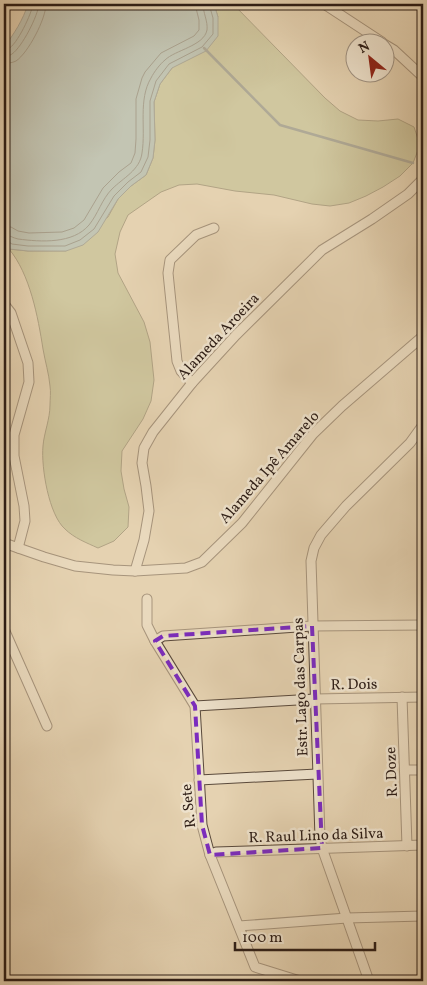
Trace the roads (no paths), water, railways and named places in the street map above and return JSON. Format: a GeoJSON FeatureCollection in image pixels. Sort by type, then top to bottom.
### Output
{"type":"FeatureCollection","features":[{"type":"Feature","properties":{"kind":"street"},"geometry":{"type":"LineString","coordinates":[[324,4],[367,32]]}},
{"type":"Feature","properties":{"kind":"street"},"geometry":{"type":"LineString","coordinates":[[394,50],[423,79]]}},
{"type":"Feature","properties":{"kind":"street","name":"Alameda Aroeira"},"geometry":{"type":"LineString","coordinates":[[135,571],[144,540],[149,511],[142,463],[144,448],[153,432],[192,383],[322,250],[408,194],[423,179]]}},
{"type":"Feature","properties":{"kind":"street"},"geometry":{"type":"LineString","coordinates":[[192,383],[181,371],[178,361],[168,274],[170,260],[196,235],[214,228]]}},
{"type":"Feature","properties":{"kind":"street"},"geometry":{"type":"LineString","coordinates":[[4,304],[11,313],[28,363],[30,382],[14,435],[14,456],[25,513],[25,521],[18,548]]}},
{"type":"Feature","properties":{"kind":"street","name":"Alameda Ipê Amarelo"},"geometry":{"type":"LineString","coordinates":[[4,543],[75,566],[114,570],[135,571],[186,568],[202,562],[242,523],[313,434],[342,406],[422,337]]}},
{"type":"Feature","properties":{"kind":"street","name":"Estr. Lago das Carpas"},"geometry":{"type":"LineString","coordinates":[[369,981],[320,838],[311,561],[314,548],[321,535],[346,506],[410,443],[423,426]]}},
{"type":"Feature","properties":{"kind":"street","name":"R. Sete"},"geometry":{"type":"LineString","coordinates":[[147,599],[147,625],[154,641],[195,706],[202,825],[210,855],[255,967],[300,981]]}},
{"type":"Feature","properties":{"kind":"street"},"geometry":{"type":"LineString","coordinates":[[154,641],[162,636],[312,626],[423,625]]}},
{"type":"Feature","properties":{"kind":"street"},"geometry":{"type":"LineString","coordinates":[[4,629],[47,726]]}},
{"type":"Feature","properties":{"kind":"street","name":"R. Doze"},"geometry":{"type":"LineString","coordinates":[[402,697],[407,846]]}},
{"type":"Feature","properties":{"kind":"street","name":"R. Dois"},"geometry":{"type":"LineString","coordinates":[[195,706],[315,699],[423,697]]}},
{"type":"Feature","properties":{"kind":"street"},"geometry":{"type":"LineString","coordinates":[[405,770],[423,770]]}},
{"type":"Feature","properties":{"kind":"street"},"geometry":{"type":"LineString","coordinates":[[200,780],[317,774]]}},
{"type":"Feature","properties":{"kind":"street","name":"R. Raul Lino da Silva"},"geometry":{"type":"LineString","coordinates":[[210,855],[216,852],[423,845]]}},
{"type":"Feature","properties":{"kind":"street"},"geometry":{"type":"LineString","coordinates":[[239,926],[347,918],[423,916]]}},
{"type":"Feature","properties":{"kind":"water"},"geometry":{"type":"Polygon","coordinates":[[[28,4],[214,4],[218,17],[218,36],[206,51],[172,68],[160,84],[154,102],[155,140],[153,158],[146,175],[118,199],[98,232],[83,245],[66,251],[9,249],[4,244],[4,47],[18,27],[28,4]]]}},
{"type":"Feature","properties":{"kind":"waterway"},"geometry":{"type":"LineString","coordinates":[[204,48],[280,125],[413,163]]}}]}
